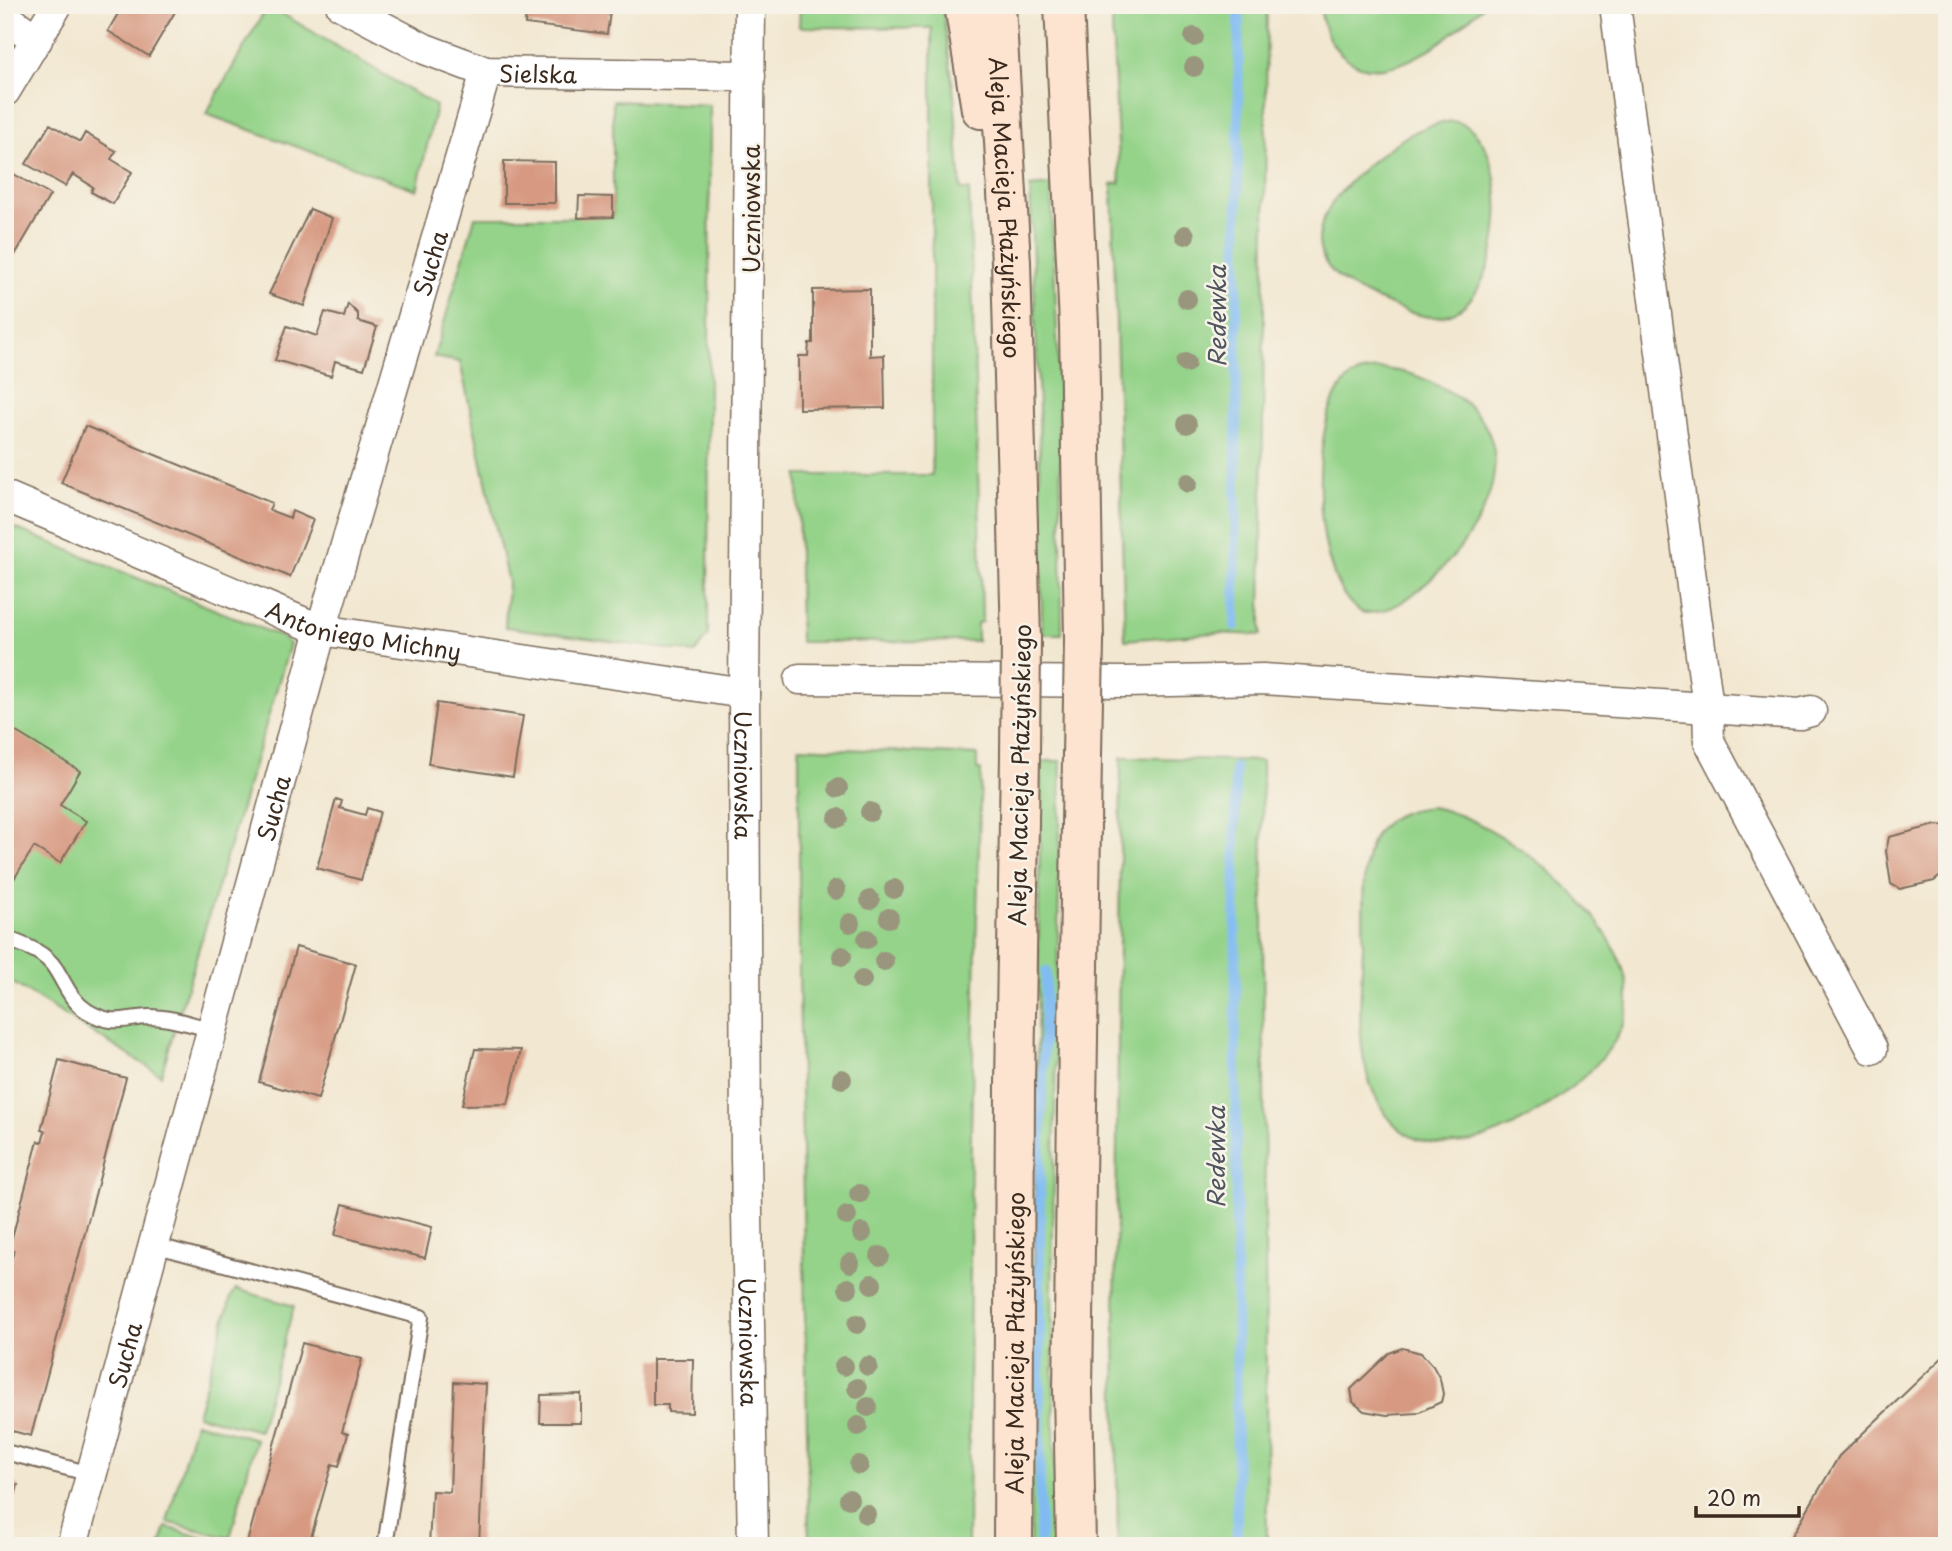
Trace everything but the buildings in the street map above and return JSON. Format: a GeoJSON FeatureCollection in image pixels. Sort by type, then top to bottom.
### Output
{"type":"FeatureCollection","features":[{"type":"Feature","properties":{"kind":"main road"},"geometry":{"type":"LineString","coordinates":[[964,5],[1011,262]]}},
{"type":"Feature","properties":{"kind":"main road","name":"Aleja Macieja Płażyńskiego"},"geometry":{"type":"LineString","coordinates":[[996,5],[1011,262],[1021,640],[1013,1546]]}},
{"type":"Feature","properties":{"kind":"main road"},"geometry":{"type":"LineString","coordinates":[[1064,5],[1079,325],[1084,640],[1073,1390],[1076,1546]]}},
{"type":"Feature","properties":{"kind":"street"},"geometry":{"type":"LineString","coordinates":[[5,91],[58,5]]}},
{"type":"Feature","properties":{"kind":"street","name":"Sielska"},"geometry":{"type":"LineString","coordinates":[[341,5],[425,49],[485,72],[750,76]]}},
{"type":"Feature","properties":{"kind":"street","name":"Uczniowska"},"geometry":{"type":"LineString","coordinates":[[750,5],[744,693],[746,1158],[753,1546]]}},
{"type":"Feature","properties":{"kind":"street"},"geometry":{"type":"LineString","coordinates":[[1615,5],[1708,707],[1709,741],[1872,1049]]}},
{"type":"Feature","properties":{"kind":"street"},"geometry":{"type":"LineString","coordinates":[[5,17],[37,40]]}},
{"type":"Feature","properties":{"kind":"street","name":"Sucha"},"geometry":{"type":"LineString","coordinates":[[72,1546],[321,630],[485,72]]}},
{"type":"Feature","properties":{"kind":"street","name":"Antoniego Michny"},"geometry":{"type":"LineString","coordinates":[[5,496],[321,630],[744,693]]}},
{"type":"Feature","properties":{"kind":"street"},"geometry":{"type":"LineString","coordinates":[[800,679],[1085,682],[1263,680],[1800,713],[1811,711]]}},
{"type":"Feature","properties":{"kind":"lane"},"geometry":{"type":"LineString","coordinates":[[5,938],[37,951],[55,968],[63,987],[86,1010],[118,1023],[149,1017],[177,1020],[213,1030]]}},
{"type":"Feature","properties":{"kind":"lane"},"geometry":{"type":"LineString","coordinates":[[154,1245],[421,1317],[385,1546]]}},
{"type":"Feature","properties":{"kind":"lane"},"geometry":{"type":"LineString","coordinates":[[5,1452],[91,1474]]}},
{"type":"Feature","properties":{"kind":"green space"},"geometry":{"type":"Polygon","coordinates":[[[268,5],[436,106],[417,190],[206,114],[268,5]]]}},
{"type":"Feature","properties":{"kind":"green space"},"geometry":{"type":"Polygon","coordinates":[[[800,5],[942,5],[954,94],[961,190],[969,190],[981,565],[982,622],[977,623],[977,641],[800,642],[798,475],[932,475],[932,28],[799,27],[800,5]]]}},
{"type":"Feature","properties":{"kind":"green space"},"geometry":{"type":"Polygon","coordinates":[[[1111,5],[1267,5],[1261,635],[1214,633],[1125,640],[1112,184],[1120,183],[1111,5]]]}},
{"type":"Feature","properties":{"kind":"green space"},"geometry":{"type":"Polygon","coordinates":[[[1320,5],[1484,5],[1456,30],[1420,55],[1400,64],[1381,68],[1363,67],[1340,53],[1327,34],[1320,5]]]}},
{"type":"Feature","properties":{"kind":"green space"},"geometry":{"type":"Polygon","coordinates":[[[613,101],[710,105],[708,635],[695,653],[505,627],[508,583],[460,362],[434,357],[475,217],[613,217],[613,101]]]}},
{"type":"Feature","properties":{"kind":"green space"},"geometry":{"type":"Polygon","coordinates":[[[1452,121],[1474,132],[1488,154],[1496,185],[1497,220],[1491,255],[1480,286],[1461,308],[1437,317],[1429,317],[1398,308],[1349,285],[1331,270],[1322,254],[1319,237],[1324,219],[1334,201],[1349,182],[1369,164],[1407,136],[1428,126],[1452,121]]]}},
{"type":"Feature","properties":{"kind":"green space"},"geometry":{"type":"Polygon","coordinates":[[[1051,185],[1060,410],[1062,634],[1042,634],[1039,409],[1030,187],[1051,185]]]}},
{"type":"Feature","properties":{"kind":"green space"},"geometry":{"type":"Polygon","coordinates":[[[1381,369],[1423,378],[1446,390],[1473,410],[1489,433],[1494,458],[1492,485],[1482,511],[1468,537],[1449,560],[1422,587],[1399,604],[1382,611],[1364,613],[1346,598],[1333,573],[1320,505],[1320,469],[1324,434],[1332,405],[1343,385],[1360,373],[1381,369]]]}},
{"type":"Feature","properties":{"kind":"green space"},"geometry":{"type":"Polygon","coordinates":[[[5,524],[282,637],[290,644],[161,1075],[5,978],[5,524]]]}},
{"type":"Feature","properties":{"kind":"green space"},"geometry":{"type":"Polygon","coordinates":[[[799,747],[977,755],[977,770],[981,770],[971,1130],[968,1546],[809,1546],[799,973],[799,747]]]}},
{"type":"Feature","properties":{"kind":"green space"},"geometry":{"type":"Polygon","coordinates":[[[1121,757],[1262,761],[1267,1546],[1118,1546],[1115,1327],[1121,757]]]}},
{"type":"Feature","properties":{"kind":"green space"},"geometry":{"type":"Polygon","coordinates":[[[1041,761],[1061,761],[1052,1291],[1056,1546],[1030,1546],[1041,761]]]}},
{"type":"Feature","properties":{"kind":"green space"},"geometry":{"type":"Polygon","coordinates":[[[1431,807],[1461,816],[1493,831],[1558,878],[1586,907],[1608,938],[1623,969],[1628,1000],[1622,1027],[1615,1040],[1597,1064],[1575,1084],[1514,1125],[1487,1137],[1459,1144],[1433,1143],[1408,1135],[1387,1116],[1371,1086],[1362,1052],[1364,884],[1368,853],[1379,830],[1390,820],[1409,811],[1431,807]]]}},
{"type":"Feature","properties":{"kind":"green space"},"geometry":{"type":"Polygon","coordinates":[[[236,1289],[294,1306],[259,1431],[197,1415],[231,1297],[236,1289]]]}},
{"type":"Feature","properties":{"kind":"green space"},"geometry":{"type":"Polygon","coordinates":[[[195,1422],[256,1439],[230,1538],[167,1522],[195,1422]]]}},
{"type":"Feature","properties":{"kind":"green space"},"geometry":{"type":"Polygon","coordinates":[[[166,1527],[228,1545],[228,1546],[160,1546],[166,1527]]]}},
{"type":"Feature","properties":{"kind":"waterway","name":"Redewka"},"geometry":{"type":"LineString","coordinates":[[1235,626],[1239,5]]}},
{"type":"Feature","properties":{"kind":"waterway","name":"Redewka"},"geometry":{"type":"LineString","coordinates":[[1235,768],[1237,1546]]}},
{"type":"Feature","properties":{"kind":"waterway"},"geometry":{"type":"LineString","coordinates":[[1040,1546],[1040,1167],[1046,971]]}}]}
